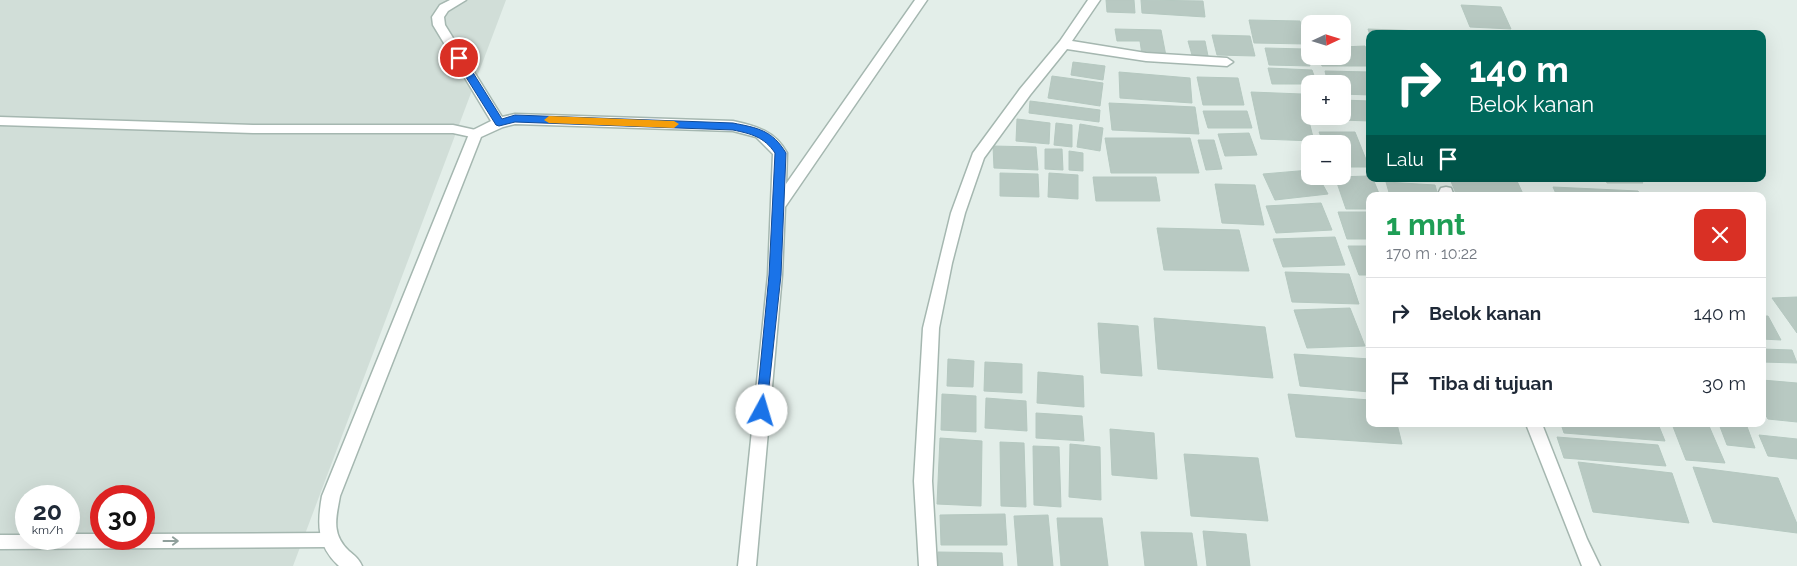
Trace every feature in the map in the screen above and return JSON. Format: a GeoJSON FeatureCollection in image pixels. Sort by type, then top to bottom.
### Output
{"type":"FeatureCollection","features":[{"type":"Feature","properties":{"kind":"street"},"geometry":{"type":"LineString","coordinates":[[460,0],[444,8],[438,17],[439,25],[499,123]]}},
{"type":"Feature","properties":{"kind":"street"},"geometry":{"type":"LineString","coordinates":[[778,204],[921,0]]}},
{"type":"Feature","properties":{"kind":"street"},"geometry":{"type":"LineString","coordinates":[[928,566],[923,481],[926,393],[931,328],[958,213],[978,157],[1025,92],[1064,44],[1094,0]]}},
{"type":"Feature","properties":{"kind":"street"},"geometry":{"type":"LineString","coordinates":[[1064,44],[1146,58],[1227,62]]}},
{"type":"Feature","properties":{"kind":"street"},"geometry":{"type":"LineString","coordinates":[[353,566],[339,555],[328,540],[327,519],[332,496],[476,134],[499,123],[515,119],[733,126],[756,131],[771,140],[780,153],[775,275],[747,566]]}},
{"type":"Feature","properties":{"kind":"street"},"geometry":{"type":"LineString","coordinates":[[1535,427],[1580,543],[1591,566]]}},
{"type":"Feature","properties":{"kind":"lane"},"geometry":{"type":"LineString","coordinates":[[0,121],[253,129],[453,129],[476,134]]}},
{"type":"Feature","properties":{"kind":"lane"},"geometry":{"type":"LineString","coordinates":[[0,542],[328,540]]}},
{"type":"Feature","properties":{"kind":"shaded area"},"geometry":{"type":"Polygon","coordinates":[[[0,0],[506,0],[293,566],[0,566],[0,0]]]}},
{"type":"Feature","properties":{"kind":"building"},"geometry":{"type":"Polygon","coordinates":[[[1106,0],[1134,0],[1135,13],[1107,12],[1106,0]]]}},
{"type":"Feature","properties":{"kind":"building"},"geometry":{"type":"Polygon","coordinates":[[[1141,0],[1203,1],[1205,17],[1142,13],[1141,0]]]}},
{"type":"Feature","properties":{"kind":"building"},"geometry":{"type":"Polygon","coordinates":[[[1461,5],[1501,7],[1511,29],[1470,27],[1461,5]]]}},
{"type":"Feature","properties":{"kind":"building"},"geometry":{"type":"Polygon","coordinates":[[[1249,20],[1300,21],[1301,44],[1254,43],[1249,20]]]}},
{"type":"Feature","properties":{"kind":"building"},"geometry":{"type":"Polygon","coordinates":[[[1115,29],[1161,30],[1166,56],[1142,55],[1140,41],[1117,41],[1115,29]]]}},
{"type":"Feature","properties":{"kind":"building"},"geometry":{"type":"Polygon","coordinates":[[[1212,35],[1250,36],[1255,56],[1217,55],[1212,35]]]}},
{"type":"Feature","properties":{"kind":"building"},"geometry":{"type":"Polygon","coordinates":[[[1188,41],[1205,41],[1208,56],[1192,55],[1188,41]]]}},
{"type":"Feature","properties":{"kind":"building"},"geometry":{"type":"Polygon","coordinates":[[[1365,46],[1366,66],[1322,66],[1351,65],[1351,47],[1365,46]]]}},
{"type":"Feature","properties":{"kind":"building"},"geometry":{"type":"Polygon","coordinates":[[[1265,48],[1301,49],[1301,65],[1310,66],[1269,65],[1265,48]]]}},
{"type":"Feature","properties":{"kind":"building"},"geometry":{"type":"Polygon","coordinates":[[[1073,62],[1105,66],[1103,80],[1071,75],[1073,62]]]}},
{"type":"Feature","properties":{"kind":"building"},"geometry":{"type":"Polygon","coordinates":[[[1268,68],[1312,70],[1314,75],[1301,75],[1301,84],[1272,84],[1268,68]]]}},
{"type":"Feature","properties":{"kind":"building"},"geometry":{"type":"Polygon","coordinates":[[[1325,71],[1366,72],[1366,95],[1351,94],[1351,75],[1326,75],[1325,71]]]}},
{"type":"Feature","properties":{"kind":"building"},"geometry":{"type":"Polygon","coordinates":[[[1119,72],[1190,78],[1192,103],[1120,98],[1119,72]]]}},
{"type":"Feature","properties":{"kind":"building"},"geometry":{"type":"Polygon","coordinates":[[[1052,76],[1103,83],[1100,106],[1048,98],[1052,76]]]}},
{"type":"Feature","properties":{"kind":"building"},"geometry":{"type":"Polygon","coordinates":[[[1197,77],[1238,78],[1244,105],[1203,105],[1197,77]]]}},
{"type":"Feature","properties":{"kind":"building"},"geometry":{"type":"Polygon","coordinates":[[[1251,92],[1301,94],[1301,125],[1310,125],[1312,135],[1301,135],[1301,141],[1261,139],[1251,92]]]}},
{"type":"Feature","properties":{"kind":"building"},"geometry":{"type":"Polygon","coordinates":[[[1351,100],[1366,101],[1366,121],[1351,120],[1351,100]]]}},
{"type":"Feature","properties":{"kind":"building"},"geometry":{"type":"Polygon","coordinates":[[[1030,101],[1100,110],[1099,122],[1029,113],[1030,101]]]}},
{"type":"Feature","properties":{"kind":"building"},"geometry":{"type":"Polygon","coordinates":[[[1109,103],[1195,107],[1199,134],[1112,130],[1109,103]]]}},
{"type":"Feature","properties":{"kind":"building"},"geometry":{"type":"Polygon","coordinates":[[[1203,111],[1247,111],[1252,128],[1208,128],[1203,111]]]}},
{"type":"Feature","properties":{"kind":"building"},"geometry":{"type":"Polygon","coordinates":[[[1017,119],[1050,123],[1049,144],[1016,141],[1017,119]]]}},
{"type":"Feature","properties":{"kind":"building"},"geometry":{"type":"Polygon","coordinates":[[[1056,123],[1072,125],[1072,147],[1054,145],[1056,123]]]}},
{"type":"Feature","properties":{"kind":"building"},"geometry":{"type":"Polygon","coordinates":[[[1080,124],[1103,128],[1100,151],[1077,147],[1080,124]]]}},
{"type":"Feature","properties":{"kind":"building"},"geometry":{"type":"Polygon","coordinates":[[[1319,132],[1355,132],[1366,160],[1366,167],[1351,167],[1351,135],[1320,135],[1319,132]]]}},
{"type":"Feature","properties":{"kind":"building"},"geometry":{"type":"Polygon","coordinates":[[[1249,133],[1257,155],[1225,156],[1218,134],[1249,133]]]}},
{"type":"Feature","properties":{"kind":"building"},"geometry":{"type":"Polygon","coordinates":[[[1105,138],[1190,138],[1199,173],[1111,173],[1105,138]]]}},
{"type":"Feature","properties":{"kind":"building"},"geometry":{"type":"Polygon","coordinates":[[[1198,140],[1214,140],[1222,169],[1206,170],[1198,140]]]}},
{"type":"Feature","properties":{"kind":"building"},"geometry":{"type":"Polygon","coordinates":[[[993,146],[1036,147],[1038,170],[994,168],[993,146]]]}},
{"type":"Feature","properties":{"kind":"building"},"geometry":{"type":"Polygon","coordinates":[[[1045,149],[1062,149],[1063,170],[1045,169],[1045,149]]]}},
{"type":"Feature","properties":{"kind":"building"},"geometry":{"type":"Polygon","coordinates":[[[1069,151],[1083,153],[1083,171],[1069,170],[1069,151]]]}},
{"type":"Feature","properties":{"kind":"building"},"geometry":{"type":"Polygon","coordinates":[[[1301,171],[1301,185],[1323,185],[1328,194],[1275,200],[1263,174],[1301,171]]]}},
{"type":"Feature","properties":{"kind":"building"},"geometry":{"type":"Polygon","coordinates":[[[1000,173],[1038,174],[1039,197],[1000,196],[1000,173]]]}},
{"type":"Feature","properties":{"kind":"building"},"geometry":{"type":"Polygon","coordinates":[[[1049,173],[1078,175],[1078,199],[1048,197],[1049,173]]]}},
{"type":"Feature","properties":{"kind":"building"},"geometry":{"type":"Polygon","coordinates":[[[1366,176],[1366,182],[1374,182],[1378,192],[1366,192],[1366,209],[1346,209],[1338,185],[1351,185],[1351,177],[1366,176]]]}},
{"type":"Feature","properties":{"kind":"building"},"geometry":{"type":"Polygon","coordinates":[[[1093,177],[1156,177],[1160,201],[1096,201],[1093,177]]]}},
{"type":"Feature","properties":{"kind":"building"},"geometry":{"type":"Polygon","coordinates":[[[1386,182],[1435,185],[1437,192],[1389,192],[1386,182]]]}},
{"type":"Feature","properties":{"kind":"building"},"geometry":{"type":"Polygon","coordinates":[[[1451,182],[1517,182],[1522,192],[1455,192],[1451,182]]]}},
{"type":"Feature","properties":{"kind":"building"},"geometry":{"type":"Polygon","coordinates":[[[1606,182],[1643,183],[1607,183],[1606,182]]]}},
{"type":"Feature","properties":{"kind":"building"},"geometry":{"type":"Polygon","coordinates":[[[1215,184],[1255,185],[1264,225],[1222,223],[1215,184]]]}},
{"type":"Feature","properties":{"kind":"building"},"geometry":{"type":"Polygon","coordinates":[[[1553,187],[1639,192],[1555,192],[1553,187]]]}},
{"type":"Feature","properties":{"kind":"building"},"geometry":{"type":"Polygon","coordinates":[[[1321,203],[1332,230],[1276,233],[1266,206],[1321,203]]]}},
{"type":"Feature","properties":{"kind":"building"},"geometry":{"type":"Polygon","coordinates":[[[1338,212],[1366,212],[1366,239],[1347,239],[1338,212]]]}},
{"type":"Feature","properties":{"kind":"building"},"geometry":{"type":"Polygon","coordinates":[[[1157,228],[1239,230],[1249,271],[1164,270],[1157,228]]]}},
{"type":"Feature","properties":{"kind":"building"},"geometry":{"type":"Polygon","coordinates":[[[1335,237],[1345,265],[1283,267],[1273,239],[1335,237]]]}},
{"type":"Feature","properties":{"kind":"building"},"geometry":{"type":"Polygon","coordinates":[[[1348,246],[1366,246],[1366,275],[1359,275],[1348,246]]]}},
{"type":"Feature","properties":{"kind":"building"},"geometry":{"type":"Polygon","coordinates":[[[1285,272],[1349,274],[1359,304],[1292,302],[1285,272]]]}},
{"type":"Feature","properties":{"kind":"building"},"geometry":{"type":"Polygon","coordinates":[[[1797,297],[1797,333],[1772,298],[1797,297]]]}},
{"type":"Feature","properties":{"kind":"building"},"geometry":{"type":"Polygon","coordinates":[[[1350,308],[1365,346],[1307,348],[1294,310],[1350,308]]]}},
{"type":"Feature","properties":{"kind":"building"},"geometry":{"type":"Polygon","coordinates":[[[1766,316],[1768,316],[1781,340],[1766,339],[1766,316]]]}},
{"type":"Feature","properties":{"kind":"building"},"geometry":{"type":"Polygon","coordinates":[[[1154,318],[1265,327],[1273,378],[1158,369],[1154,318]]]}},
{"type":"Feature","properties":{"kind":"building"},"geometry":{"type":"Polygon","coordinates":[[[1098,323],[1138,326],[1142,376],[1101,373],[1098,323]]]}},
{"type":"Feature","properties":{"kind":"building"},"geometry":{"type":"Polygon","coordinates":[[[1766,349],[1792,350],[1797,363],[1766,362],[1766,349]]]}},
{"type":"Feature","properties":{"kind":"building"},"geometry":{"type":"Polygon","coordinates":[[[1294,354],[1366,359],[1366,392],[1300,386],[1294,354]]]}},
{"type":"Feature","properties":{"kind":"building"},"geometry":{"type":"Polygon","coordinates":[[[948,359],[974,361],[973,387],[947,386],[948,359]]]}},
{"type":"Feature","properties":{"kind":"building"},"geometry":{"type":"Polygon","coordinates":[[[985,362],[1022,364],[1022,393],[984,391],[985,362]]]}},
{"type":"Feature","properties":{"kind":"building"},"geometry":{"type":"Polygon","coordinates":[[[1038,372],[1083,376],[1084,407],[1037,403],[1038,372]]]}},
{"type":"Feature","properties":{"kind":"building"},"geometry":{"type":"Polygon","coordinates":[[[1766,380],[1797,383],[1797,422],[1768,419],[1766,416],[1766,380]]]}},
{"type":"Feature","properties":{"kind":"building"},"geometry":{"type":"Polygon","coordinates":[[[942,394],[976,396],[976,432],[941,430],[942,394]]]}},
{"type":"Feature","properties":{"kind":"building"},"geometry":{"type":"Polygon","coordinates":[[[1288,394],[1366,400],[1366,427],[1398,427],[1402,444],[1296,437],[1288,394]]]}},
{"type":"Feature","properties":{"kind":"building"},"geometry":{"type":"Polygon","coordinates":[[[986,398],[1026,401],[1027,431],[985,428],[986,398]]]}},
{"type":"Feature","properties":{"kind":"building"},"geometry":{"type":"Polygon","coordinates":[[[1036,413],[1082,416],[1084,441],[1036,438],[1036,413]]]}},
{"type":"Feature","properties":{"kind":"building"},"geometry":{"type":"Polygon","coordinates":[[[1562,427],[1659,427],[1665,441],[1564,433],[1562,427]]]}},
{"type":"Feature","properties":{"kind":"building"},"geometry":{"type":"Polygon","coordinates":[[[1673,427],[1709,427],[1725,463],[1686,460],[1673,427]]]}},
{"type":"Feature","properties":{"kind":"building"},"geometry":{"type":"Polygon","coordinates":[[[1720,427],[1747,427],[1755,448],[1727,445],[1720,427]]]}},
{"type":"Feature","properties":{"kind":"building"},"geometry":{"type":"Polygon","coordinates":[[[1110,429],[1154,433],[1157,479],[1112,475],[1110,429]]]}},
{"type":"Feature","properties":{"kind":"building"},"geometry":{"type":"Polygon","coordinates":[[[1759,435],[1797,439],[1797,459],[1768,456],[1759,435]]]}},
{"type":"Feature","properties":{"kind":"building"},"geometry":{"type":"Polygon","coordinates":[[[1557,437],[1658,445],[1666,466],[1564,458],[1557,437]]]}},
{"type":"Feature","properties":{"kind":"building"},"geometry":{"type":"Polygon","coordinates":[[[940,438],[982,441],[981,506],[937,504],[940,438]]]}},
{"type":"Feature","properties":{"kind":"building"},"geometry":{"type":"Polygon","coordinates":[[[1000,442],[1024,443],[1026,507],[1001,506],[1000,442]]]}},
{"type":"Feature","properties":{"kind":"building"},"geometry":{"type":"Polygon","coordinates":[[[1070,444],[1100,447],[1101,500],[1069,497],[1070,444]]]}},
{"type":"Feature","properties":{"kind":"building"},"geometry":{"type":"Polygon","coordinates":[[[1033,446],[1059,447],[1061,507],[1034,505],[1033,446]]]}},
{"type":"Feature","properties":{"kind":"building"},"geometry":{"type":"Polygon","coordinates":[[[1184,454],[1258,458],[1268,521],[1191,516],[1184,454]]]}},
{"type":"Feature","properties":{"kind":"building"},"geometry":{"type":"Polygon","coordinates":[[[1578,462],[1672,473],[1689,523],[1593,512],[1578,462]]]}},
{"type":"Feature","properties":{"kind":"building"},"geometry":{"type":"Polygon","coordinates":[[[1693,467],[1778,478],[1797,524],[1797,533],[1713,522],[1693,467]]]}},
{"type":"Feature","properties":{"kind":"building"},"geometry":{"type":"Polygon","coordinates":[[[1005,514],[1007,545],[941,545],[940,515],[1005,514]]]}},
{"type":"Feature","properties":{"kind":"building"},"geometry":{"type":"Polygon","coordinates":[[[1048,515],[1053,566],[1018,566],[1014,516],[1048,515]]]}},
{"type":"Feature","properties":{"kind":"building"},"geometry":{"type":"Polygon","coordinates":[[[1057,518],[1102,518],[1108,566],[1061,566],[1057,518]]]}},
{"type":"Feature","properties":{"kind":"building"},"geometry":{"type":"Polygon","coordinates":[[[1203,531],[1246,534],[1250,566],[1207,566],[1203,531]]]}},
{"type":"Feature","properties":{"kind":"building"},"geometry":{"type":"Polygon","coordinates":[[[1141,532],[1192,533],[1197,566],[1145,566],[1141,532]]]}},
{"type":"Feature","properties":{"kind":"building"},"geometry":{"type":"Polygon","coordinates":[[[938,552],[1002,553],[1003,566],[938,566],[938,552]]]}},
{"type":"Feature","properties":{"kind":"slow traffic"},"geometry":{"type":"LineString","coordinates":[[549,120],[674,124]]}},
{"type":"Feature","properties":{"kind":"route"},"geometry":{"type":"LineString","coordinates":[[459,58],[499,123],[515,119],[733,126],[756,131],[771,140],[780,153],[775,275],[762,411]]}}]}
